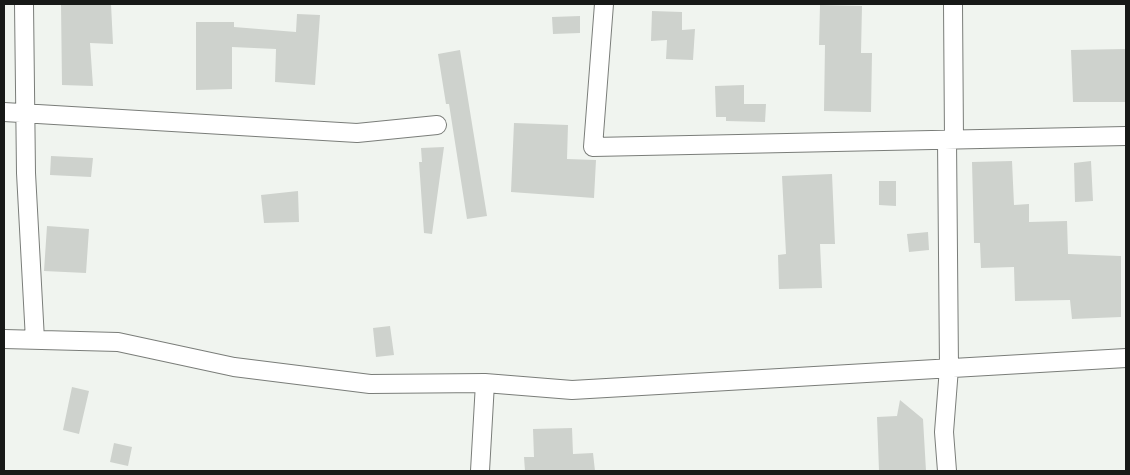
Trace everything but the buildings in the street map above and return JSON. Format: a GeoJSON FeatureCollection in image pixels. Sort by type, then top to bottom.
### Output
{"type":"FeatureCollection","features":[{"type":"Feature","properties":{"kind":"street"},"geometry":{"type":"LineString","coordinates":[[24,4],[25,113],[35,340]]}},
{"type":"Feature","properties":{"kind":"street"},"geometry":{"type":"LineString","coordinates":[[604,4],[593,146],[1126,136]]}},
{"type":"Feature","properties":{"kind":"street"},"geometry":{"type":"LineString","coordinates":[[947,471],[944,432],[949,368],[950,140],[953,4]]}},
{"type":"Feature","properties":{"kind":"street"},"geometry":{"type":"LineString","coordinates":[[4,112],[348,133],[437,125]]}},
{"type":"Feature","properties":{"kind":"street"},"geometry":{"type":"LineString","coordinates":[[4,339],[118,342],[234,366],[370,384],[485,383],[572,390],[1126,358]]}},
{"type":"Feature","properties":{"kind":"street"},"geometry":{"type":"LineString","coordinates":[[480,471],[485,383]]}}]}
